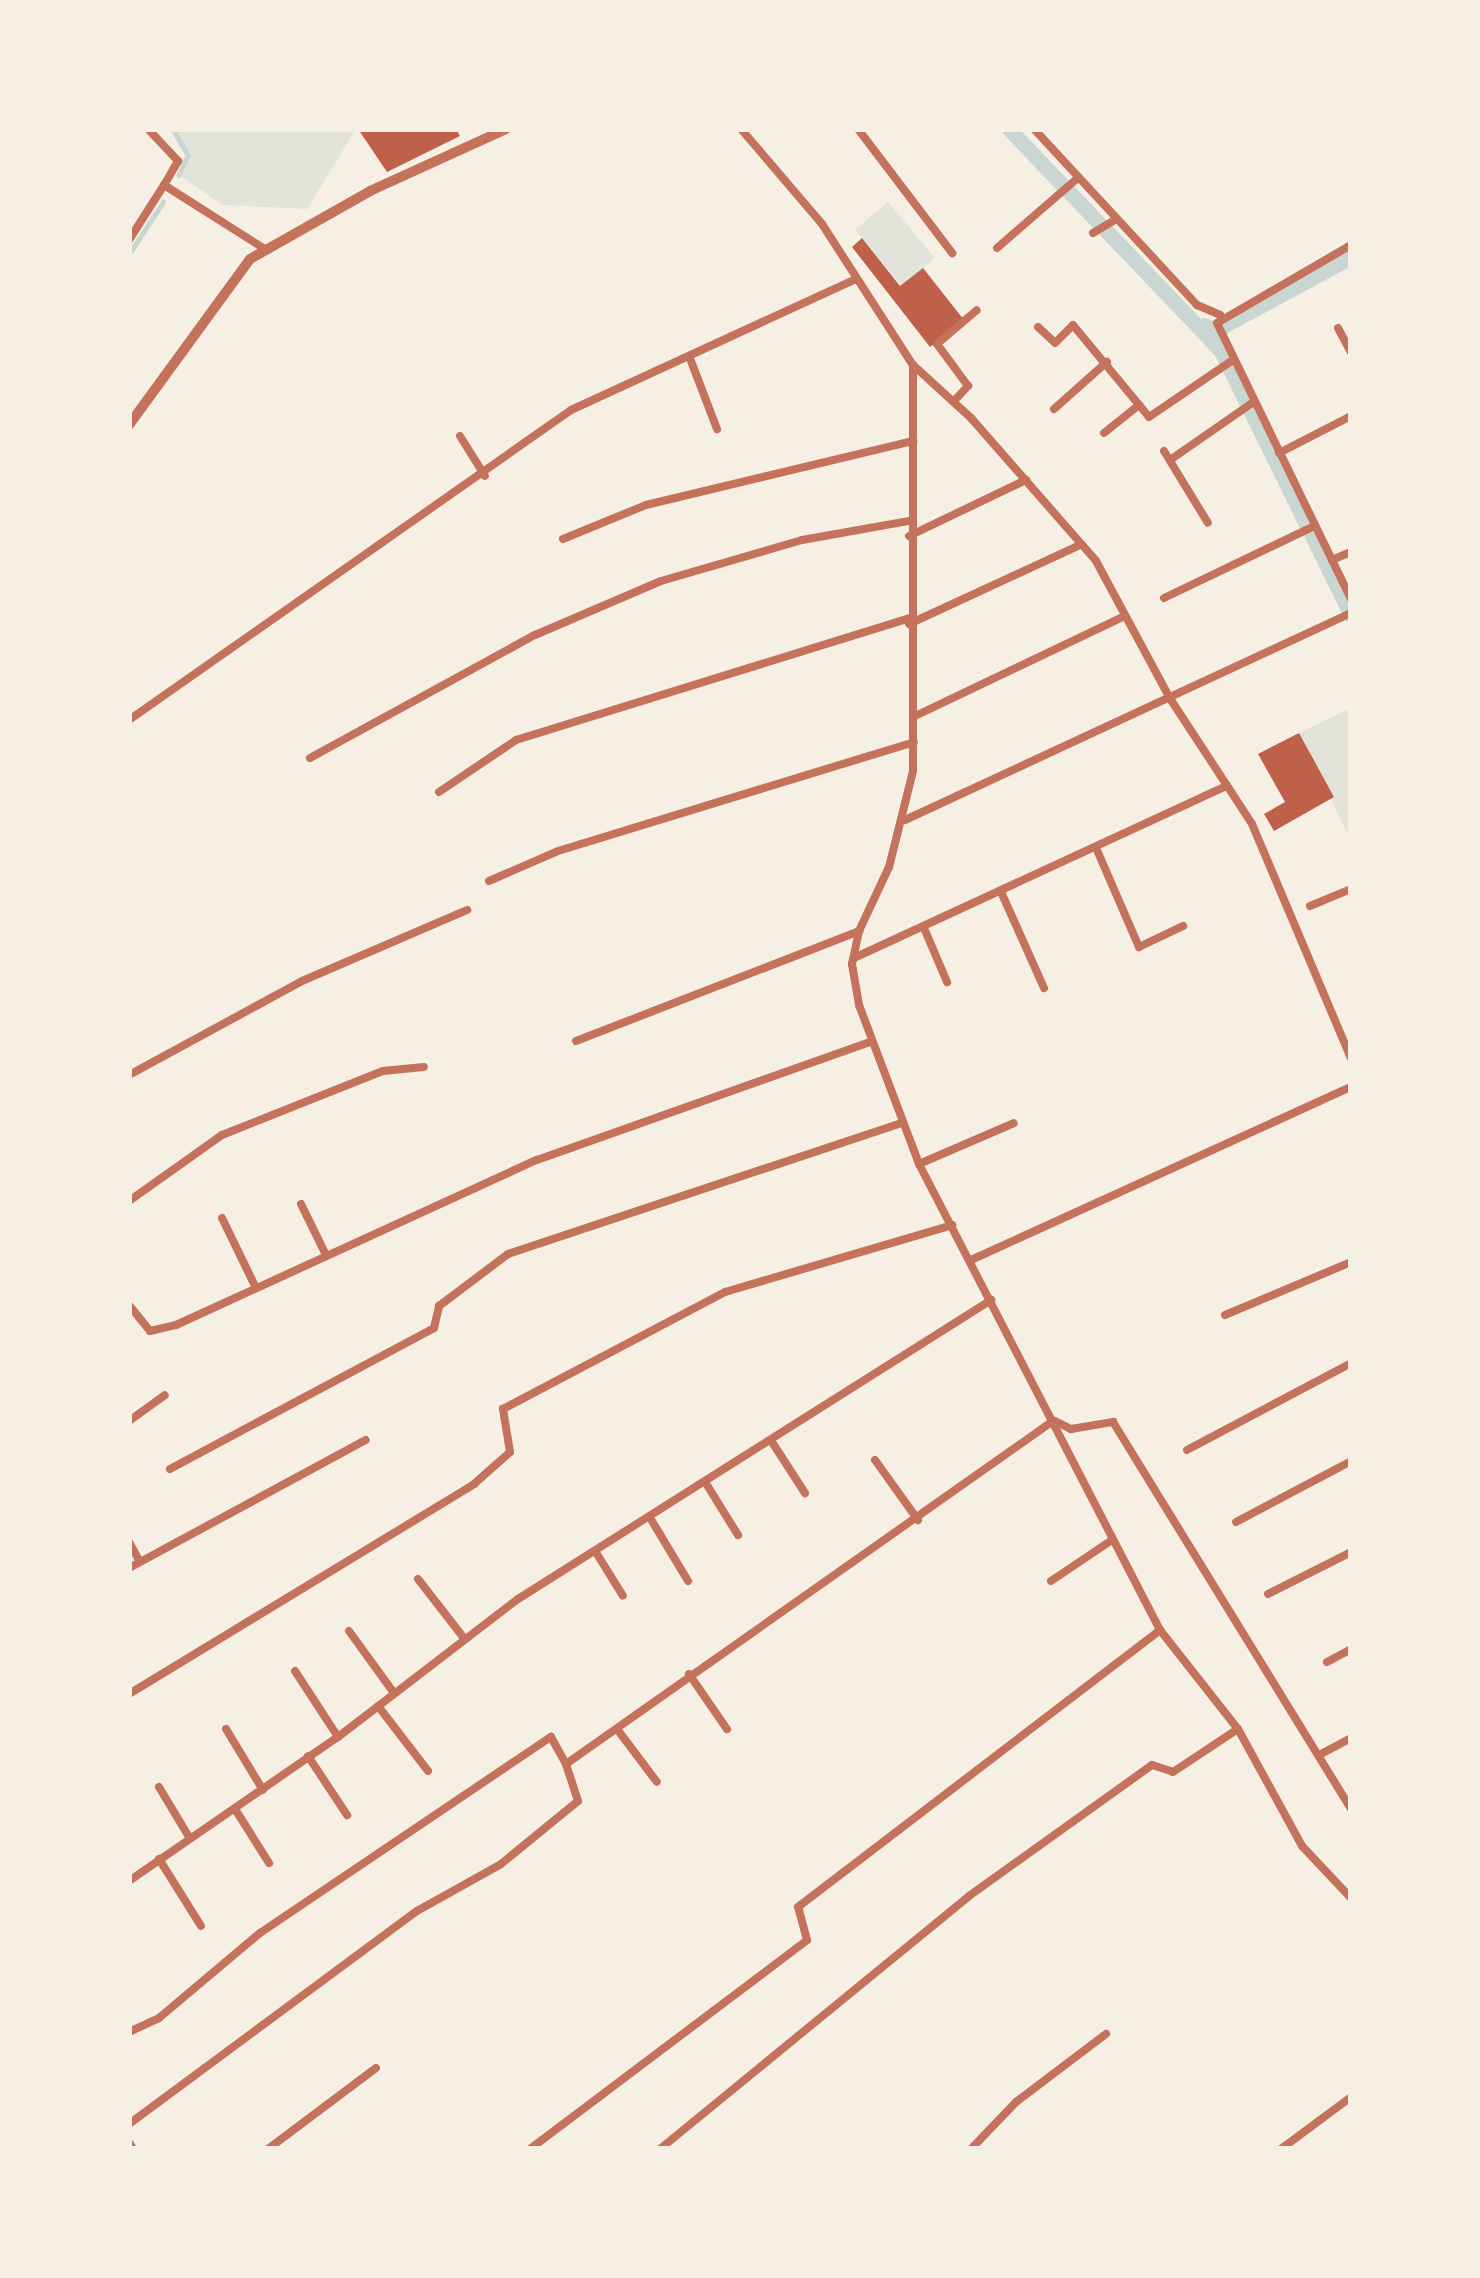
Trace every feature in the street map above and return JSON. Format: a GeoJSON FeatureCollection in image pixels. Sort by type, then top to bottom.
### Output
{"type":"FeatureCollection","features":[{"type":"Feature","properties":{"kind":"street"},"geometry":{"type":"LineString","coordinates":[[129,240],[178,160],[148,129]]}},
{"type":"Feature","properties":{"kind":"street"},"geometry":{"type":"LineString","coordinates":[[129,425],[250,259],[506,129]]}},
{"type":"Feature","properties":{"kind":"street"},"geometry":{"type":"LineString","coordinates":[[741,129],[822,224],[913,365],[954,401],[1079,545],[1228,786],[1351,1058]]}},
{"type":"Feature","properties":{"kind":"street"},"geometry":{"type":"LineString","coordinates":[[858,129],[952,253]]}},
{"type":"Feature","properties":{"kind":"street"},"geometry":{"type":"LineString","coordinates":[[1034,129],[1113,221],[1219,325],[1248,406],[1279,453],[1309,528],[1351,599]]}},
{"type":"Feature","properties":{"kind":"street"},"geometry":{"type":"LineString","coordinates":[[997,248],[1077,180]]}},
{"type":"Feature","properties":{"kind":"street"},"geometry":{"type":"LineString","coordinates":[[164,184],[265,249]]}},
{"type":"Feature","properties":{"kind":"street"},"geometry":{"type":"LineString","coordinates":[[1096,231],[1113,221]]}},
{"type":"Feature","properties":{"kind":"street"},"geometry":{"type":"LineString","coordinates":[[1219,325],[1351,245]]}},
{"type":"Feature","properties":{"kind":"street"},"geometry":{"type":"LineString","coordinates":[[129,720],[357,554],[484,476],[571,410],[691,361],[856,279]]}},
{"type":"Feature","properties":{"kind":"street"},"geometry":{"type":"LineString","coordinates":[[954,401],[968,386],[937,344],[977,310]]}},
{"type":"Feature","properties":{"kind":"street"},"geometry":{"type":"LineString","coordinates":[[1038,327],[1055,343],[1073,325],[1149,417],[1232,361]]}},
{"type":"Feature","properties":{"kind":"street"},"geometry":{"type":"LineString","coordinates":[[1338,328],[1351,352]]}},
{"type":"Feature","properties":{"kind":"street"},"geometry":{"type":"LineString","coordinates":[[691,361],[717,429]]}},
{"type":"Feature","properties":{"kind":"street"},"geometry":{"type":"LineString","coordinates":[[1054,409],[1107,362]]}},
{"type":"Feature","properties":{"kind":"street"},"geometry":{"type":"LineString","coordinates":[[913,365],[909,621],[914,742],[903,820],[853,958],[871,1042],[919,1164],[1054,1420],[1057,1440],[1160,1630],[1238,1729],[1302,1846],[1351,1898]]}},
{"type":"Feature","properties":{"kind":"street"},"geometry":{"type":"LineString","coordinates":[[1104,433],[1139,405]]}},
{"type":"Feature","properties":{"kind":"street"},"geometry":{"type":"LineString","coordinates":[[1208,523],[1167,456],[1248,406]]}},
{"type":"Feature","properties":{"kind":"street"},"geometry":{"type":"LineString","coordinates":[[1279,453],[1351,416]]}},
{"type":"Feature","properties":{"kind":"street"},"geometry":{"type":"LineString","coordinates":[[460,436],[484,476]]}},
{"type":"Feature","properties":{"kind":"street"},"geometry":{"type":"LineString","coordinates":[[563,539],[646,506],[914,441]]}},
{"type":"Feature","properties":{"kind":"street"},"geometry":{"type":"LineString","coordinates":[[909,536],[1026,480]]}},
{"type":"Feature","properties":{"kind":"street"},"geometry":{"type":"LineString","coordinates":[[310,758],[535,635],[643,588],[802,540],[910,520]]}},
{"type":"Feature","properties":{"kind":"street"},"geometry":{"type":"LineString","coordinates":[[1164,598],[1309,528]]}},
{"type":"Feature","properties":{"kind":"street"},"geometry":{"type":"LineString","coordinates":[[439,792],[516,740],[909,621],[1079,545]]}},
{"type":"Feature","properties":{"kind":"street"},"geometry":{"type":"LineString","coordinates":[[1332,560],[1351,552]]}},
{"type":"Feature","properties":{"kind":"street"},"geometry":{"type":"LineString","coordinates":[[903,820],[1348,615]]}},
{"type":"Feature","properties":{"kind":"street"},"geometry":{"type":"LineString","coordinates":[[913,717],[1125,616]]}},
{"type":"Feature","properties":{"kind":"street"},"geometry":{"type":"LineString","coordinates":[[489,881],[558,851],[914,742]]}},
{"type":"Feature","properties":{"kind":"street"},"geometry":{"type":"LineString","coordinates":[[853,958],[1002,894],[1228,786]]}},
{"type":"Feature","properties":{"kind":"street"},"geometry":{"type":"LineString","coordinates":[[1097,850],[1139,947],[1183,926]]}},
{"type":"Feature","properties":{"kind":"street"},"geometry":{"type":"LineString","coordinates":[[1310,906],[1351,889]]}},
{"type":"Feature","properties":{"kind":"street"},"geometry":{"type":"LineString","coordinates":[[1002,894],[1044,988]]}},
{"type":"Feature","properties":{"kind":"street"},"geometry":{"type":"LineString","coordinates":[[129,1075],[302,981],[467,910]]}},
{"type":"Feature","properties":{"kind":"street"},"geometry":{"type":"LineString","coordinates":[[924,928],[947,982]]}},
{"type":"Feature","properties":{"kind":"street"},"geometry":{"type":"LineString","coordinates":[[576,1041],[859,931]]}},
{"type":"Feature","properties":{"kind":"street"},"geometry":{"type":"LineString","coordinates":[[129,1305],[150,1330],[537,1160],[871,1042]]}},
{"type":"Feature","properties":{"kind":"street"},"geometry":{"type":"LineString","coordinates":[[129,1201],[222,1135],[382,1070],[424,1067]]}},
{"type":"Feature","properties":{"kind":"street"},"geometry":{"type":"LineString","coordinates":[[970,1259],[1351,1087]]}},
{"type":"Feature","properties":{"kind":"street"},"geometry":{"type":"LineString","coordinates":[[919,1164],[1014,1123]]}},
{"type":"Feature","properties":{"kind":"street"},"geometry":{"type":"LineString","coordinates":[[170,1469],[434,1328],[439,1306],[508,1254],[901,1124]]}},
{"type":"Feature","properties":{"kind":"street"},"geometry":{"type":"LineString","coordinates":[[302,1204],[326,1255]]}},
{"type":"Feature","properties":{"kind":"street"},"geometry":{"type":"LineString","coordinates":[[222,1218],[254,1284]]}},
{"type":"Feature","properties":{"kind":"street"},"geometry":{"type":"LineString","coordinates":[[129,1694],[507,1459],[503,1409],[725,1292],[952,1225]]}},
{"type":"Feature","properties":{"kind":"street"},"geometry":{"type":"LineString","coordinates":[[1225,1315],[1351,1262]]}},
{"type":"Feature","properties":{"kind":"street"},"geometry":{"type":"LineString","coordinates":[[129,1881],[338,1737],[464,1639],[991,1300]]}},
{"type":"Feature","properties":{"kind":"street"},"geometry":{"type":"LineString","coordinates":[[1187,1450],[1351,1363]]}},
{"type":"Feature","properties":{"kind":"street"},"geometry":{"type":"LineString","coordinates":[[129,1421],[165,1395]]}},
{"type":"Feature","properties":{"kind":"street"},"geometry":{"type":"LineString","coordinates":[[566,1764],[1054,1420]]}},
{"type":"Feature","properties":{"kind":"street"},"geometry":{"type":"LineString","coordinates":[[1054,1420],[1071,1429],[1113,1422],[1351,1809]]}},
{"type":"Feature","properties":{"kind":"street"},"geometry":{"type":"LineString","coordinates":[[129,1568],[366,1440]]}},
{"type":"Feature","properties":{"kind":"street"},"geometry":{"type":"LineString","coordinates":[[772,1442],[805,1493]]}},
{"type":"Feature","properties":{"kind":"street"},"geometry":{"type":"LineString","coordinates":[[875,1460],[918,1520]]}},
{"type":"Feature","properties":{"kind":"street"},"geometry":{"type":"LineString","coordinates":[[1236,1522],[1351,1462]]}},
{"type":"Feature","properties":{"kind":"street"},"geometry":{"type":"LineString","coordinates":[[707,1485],[738,1535]]}},
{"type":"Feature","properties":{"kind":"street"},"geometry":{"type":"LineString","coordinates":[[652,1521],[688,1581]]}},
{"type":"Feature","properties":{"kind":"street"},"geometry":{"type":"LineString","coordinates":[[1051,1581],[1112,1540]]}},
{"type":"Feature","properties":{"kind":"street"},"geometry":{"type":"LineString","coordinates":[[129,1542],[140,1562]]}},
{"type":"Feature","properties":{"kind":"street"},"geometry":{"type":"LineString","coordinates":[[1268,1594],[1351,1552]]}},
{"type":"Feature","properties":{"kind":"street"},"geometry":{"type":"LineString","coordinates":[[597,1554],[623,1596]]}},
{"type":"Feature","properties":{"kind":"street"},"geometry":{"type":"LineString","coordinates":[[418,1579],[464,1639]]}},
{"type":"Feature","properties":{"kind":"street"},"geometry":{"type":"LineString","coordinates":[[530,2149],[807,1940],[798,1907],[1160,1630]]}},
{"type":"Feature","properties":{"kind":"street"},"geometry":{"type":"LineString","coordinates":[[350,1631],[394,1693]]}},
{"type":"Feature","properties":{"kind":"street"},"geometry":{"type":"LineString","coordinates":[[1327,1662],[1351,1649]]}},
{"type":"Feature","properties":{"kind":"street"},"geometry":{"type":"LineString","coordinates":[[296,1672],[338,1737]]}},
{"type":"Feature","properties":{"kind":"street"},"geometry":{"type":"LineString","coordinates":[[688,1674],[728,1729]]}},
{"type":"Feature","properties":{"kind":"street"},"geometry":{"type":"LineString","coordinates":[[378,1706],[428,1771]]}},
{"type":"Feature","properties":{"kind":"street"},"geometry":{"type":"LineString","coordinates":[[617,1729],[657,1782]]}},
{"type":"Feature","properties":{"kind":"street"},"geometry":{"type":"LineString","coordinates":[[660,2149],[968,1896],[1152,1765],[1173,1772],[1238,1729]]}},
{"type":"Feature","properties":{"kind":"street"},"geometry":{"type":"LineString","coordinates":[[226,1730],[263,1790]]}},
{"type":"Feature","properties":{"kind":"street"},"geometry":{"type":"LineString","coordinates":[[129,2032],[158,2018],[260,1933],[551,1737],[578,1801],[501,1864],[417,1911],[129,2124]]}},
{"type":"Feature","properties":{"kind":"street"},"geometry":{"type":"LineString","coordinates":[[1321,1754],[1351,1738]]}},
{"type":"Feature","properties":{"kind":"street"},"geometry":{"type":"LineString","coordinates":[[308,1756],[347,1815]]}},
{"type":"Feature","properties":{"kind":"street"},"geometry":{"type":"LineString","coordinates":[[159,1786],[189,1837]]}},
{"type":"Feature","properties":{"kind":"street"},"geometry":{"type":"LineString","coordinates":[[235,1809],[269,1864]]}},
{"type":"Feature","properties":{"kind":"street"},"geometry":{"type":"LineString","coordinates":[[159,1859],[201,1926]]}},
{"type":"Feature","properties":{"kind":"street"},"geometry":{"type":"LineString","coordinates":[[971,2149],[1016,2102],[1106,2034]]}},
{"type":"Feature","properties":{"kind":"street"},"geometry":{"type":"LineString","coordinates":[[268,2149],[376,2068]]}},
{"type":"Feature","properties":{"kind":"street"},"geometry":{"type":"LineString","coordinates":[[1281,2149],[1351,2097]]}},
{"type":"Feature","properties":{"kind":"shaded area"},"geometry":{"type":"Polygon","coordinates":[[[173,129],[356,129],[307,209],[223,205],[179,175],[188,155],[173,129]]]}},
{"type":"Feature","properties":{"kind":"shaded area"},"geometry":{"type":"Polygon","coordinates":[[[888,202],[935,258],[902,286],[855,230],[888,202]]]}},
{"type":"Feature","properties":{"kind":"shaded area"},"geometry":{"type":"Polygon","coordinates":[[[1351,708],[1351,839],[1350,839],[1299,733],[1351,708]]]}},
{"type":"Feature","properties":{"kind":"building"},"geometry":{"type":"Polygon","coordinates":[[[358,129],[456,129],[460,136],[387,172],[358,129]]]}},
{"type":"Feature","properties":{"kind":"building"},"geometry":{"type":"Polygon","coordinates":[[[862,238],[900,286],[923,268],[964,320],[930,347],[852,247],[862,238]]]}},
{"type":"Feature","properties":{"kind":"building"},"geometry":{"type":"Polygon","coordinates":[[[1299,733],[1334,797],[1274,831],[1264,814],[1285,802],[1258,754],[1299,733]]]}},
{"type":"Feature","properties":{"kind":"waterway"},"geometry":{"type":"LineString","coordinates":[[173,129],[188,155],[179,175]]}},
{"type":"Feature","properties":{"kind":"waterway"},"geometry":{"type":"LineString","coordinates":[[1009,129],[1221,351],[1351,615]]}},
{"type":"Feature","properties":{"kind":"waterway"},"geometry":{"type":"LineString","coordinates":[[129,254],[163,202]]}},
{"type":"Feature","properties":{"kind":"waterway"},"geometry":{"type":"LineString","coordinates":[[1204,325],[1216,330],[1351,257]]}}]}
